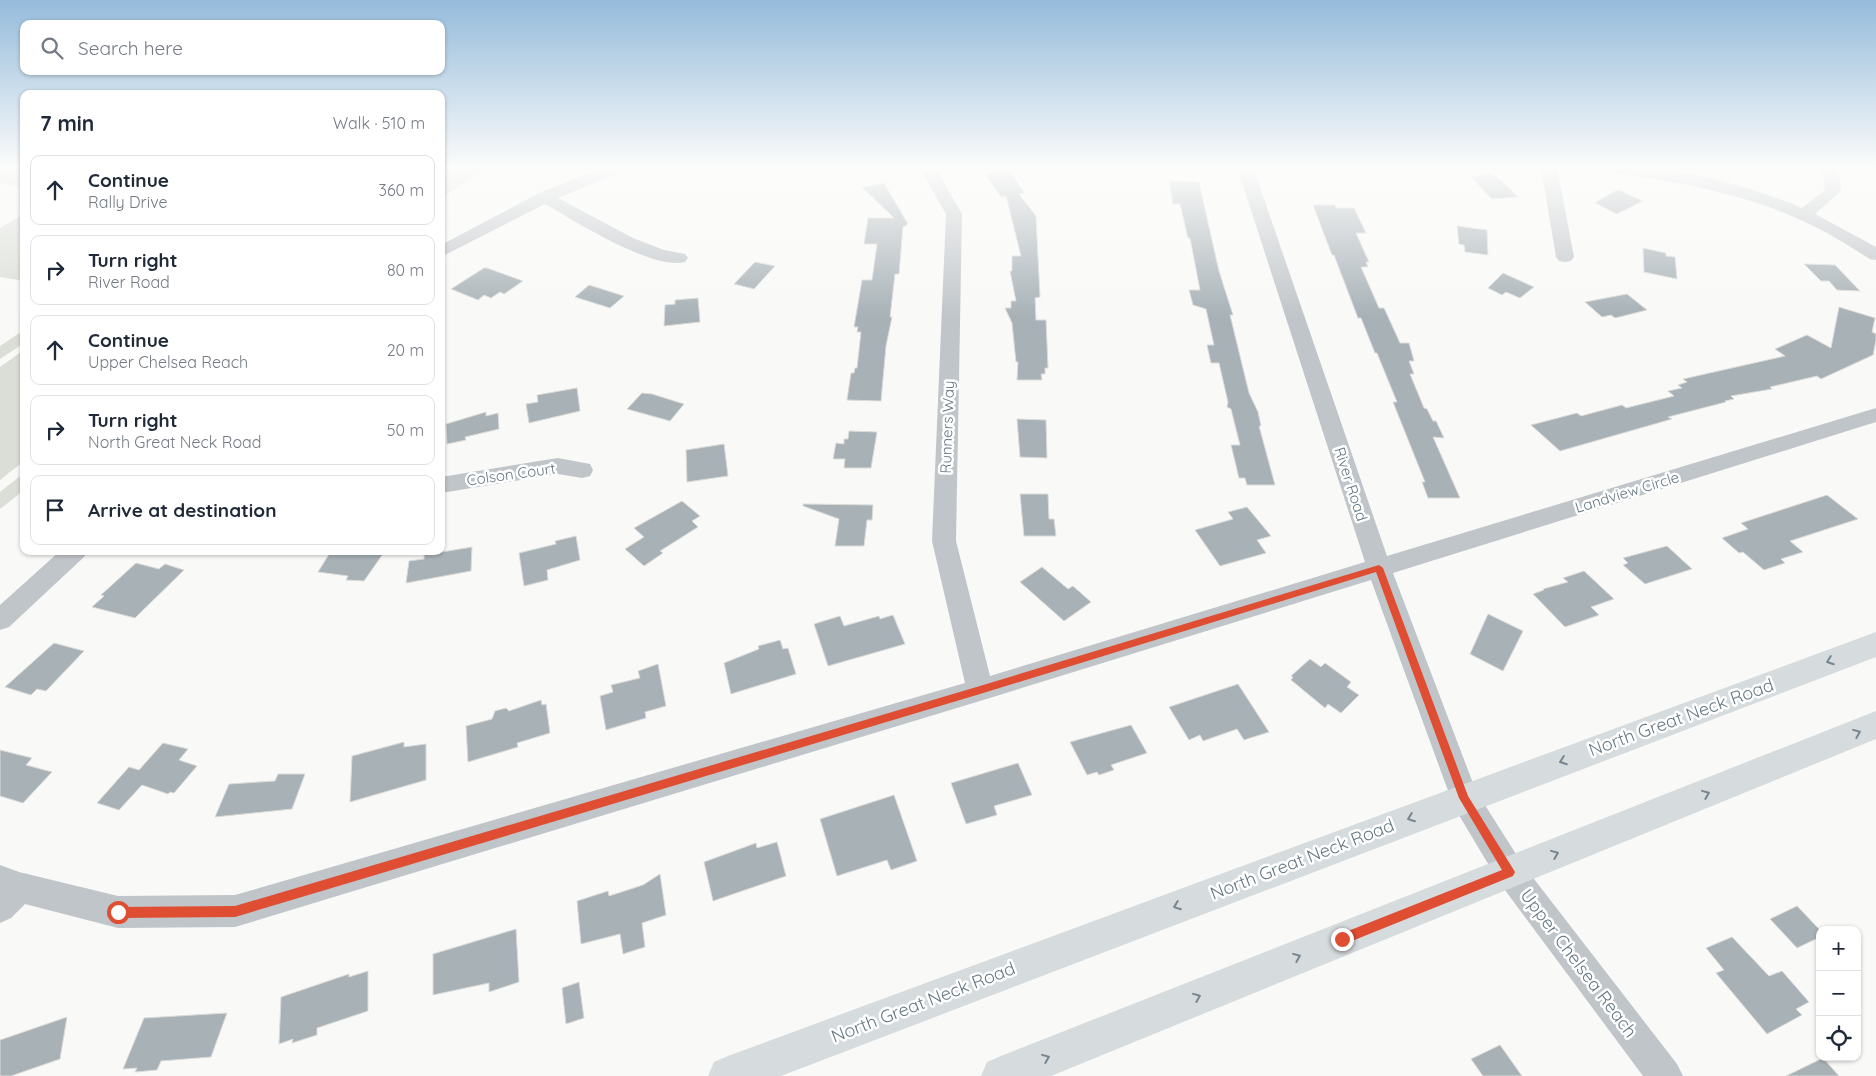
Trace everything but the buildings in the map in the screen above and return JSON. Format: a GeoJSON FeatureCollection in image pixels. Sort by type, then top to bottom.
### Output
{"type":"FeatureCollection","features":[{"type":"Feature","properties":{"kind":"main road","name":"North Great Neck Road"},"geometry":{"type":"LineString","coordinates":[[728,1076],[1876,644]]}},
{"type":"Feature","properties":{"kind":"main road"},"geometry":{"type":"LineString","coordinates":[[1001,1076],[1876,725]]}},
{"type":"Feature","properties":{"kind":"street"},"geometry":{"type":"LineString","coordinates":[[445,250],[507,217]]}},
{"type":"Feature","properties":{"kind":"street"},"geometry":{"type":"LineString","coordinates":[[581,217],[633,246],[649,252],[679,258]]}},
{"type":"Feature","properties":{"kind":"street","name":"Runners Way"},"geometry":{"type":"LineString","coordinates":[[954,217],[944,541],[980,690]]}},
{"type":"Feature","properties":{"kind":"street","name":"River Road"},"geometry":{"type":"LineString","coordinates":[[1262,217],[1379,568],[1464,798]]}},
{"type":"Feature","properties":{"kind":"street"},"geometry":{"type":"LineString","coordinates":[[1557,217],[1565,257]]}},
{"type":"Feature","properties":{"kind":"street"},"geometry":{"type":"LineString","coordinates":[[1808,217],[1854,240],[1876,255]]}},
{"type":"Feature","properties":{"kind":"street","name":"Landview Circle"},"geometry":{"type":"LineString","coordinates":[[6,891],[118,912],[235,911],[980,690],[1876,415]]}},
{"type":"Feature","properties":{"kind":"street","name":"Colson Court"},"geometry":{"type":"LineString","coordinates":[[445,484],[558,466],[582,470]]}},
{"type":"Feature","properties":{"kind":"street"},"geometry":{"type":"LineString","coordinates":[[0,620],[72,555]]}},
{"type":"Feature","properties":{"kind":"street","name":"Upper Chelsea Reach"},"geometry":{"type":"LineString","coordinates":[[1464,798],[1510,872],[1665,1076]]}},
{"type":"Feature","properties":{"kind":"shaded area"},"geometry":{"type":"Polygon","coordinates":[[[20,217],[20,280],[0,277],[0,228],[20,217]]]}},
{"type":"Feature","properties":{"kind":"shaded area"},"geometry":{"type":"Polygon","coordinates":[[[20,333],[20,346],[0,359],[0,346],[20,333]]]}},
{"type":"Feature","properties":{"kind":"shaded area"},"geometry":{"type":"Polygon","coordinates":[[[20,353],[20,464],[0,480],[0,367],[20,353]]]}},
{"type":"Feature","properties":{"kind":"shaded area"},"geometry":{"type":"Polygon","coordinates":[[[20,476],[20,493],[0,509],[0,492],[20,476]]]}},
{"type":"Feature","properties":{"kind":"route"},"geometry":{"type":"LineString","coordinates":[[118,912],[235,911],[980,690],[1379,568],[1464,798],[1479,825],[1510,872],[1342,939]]}}]}
